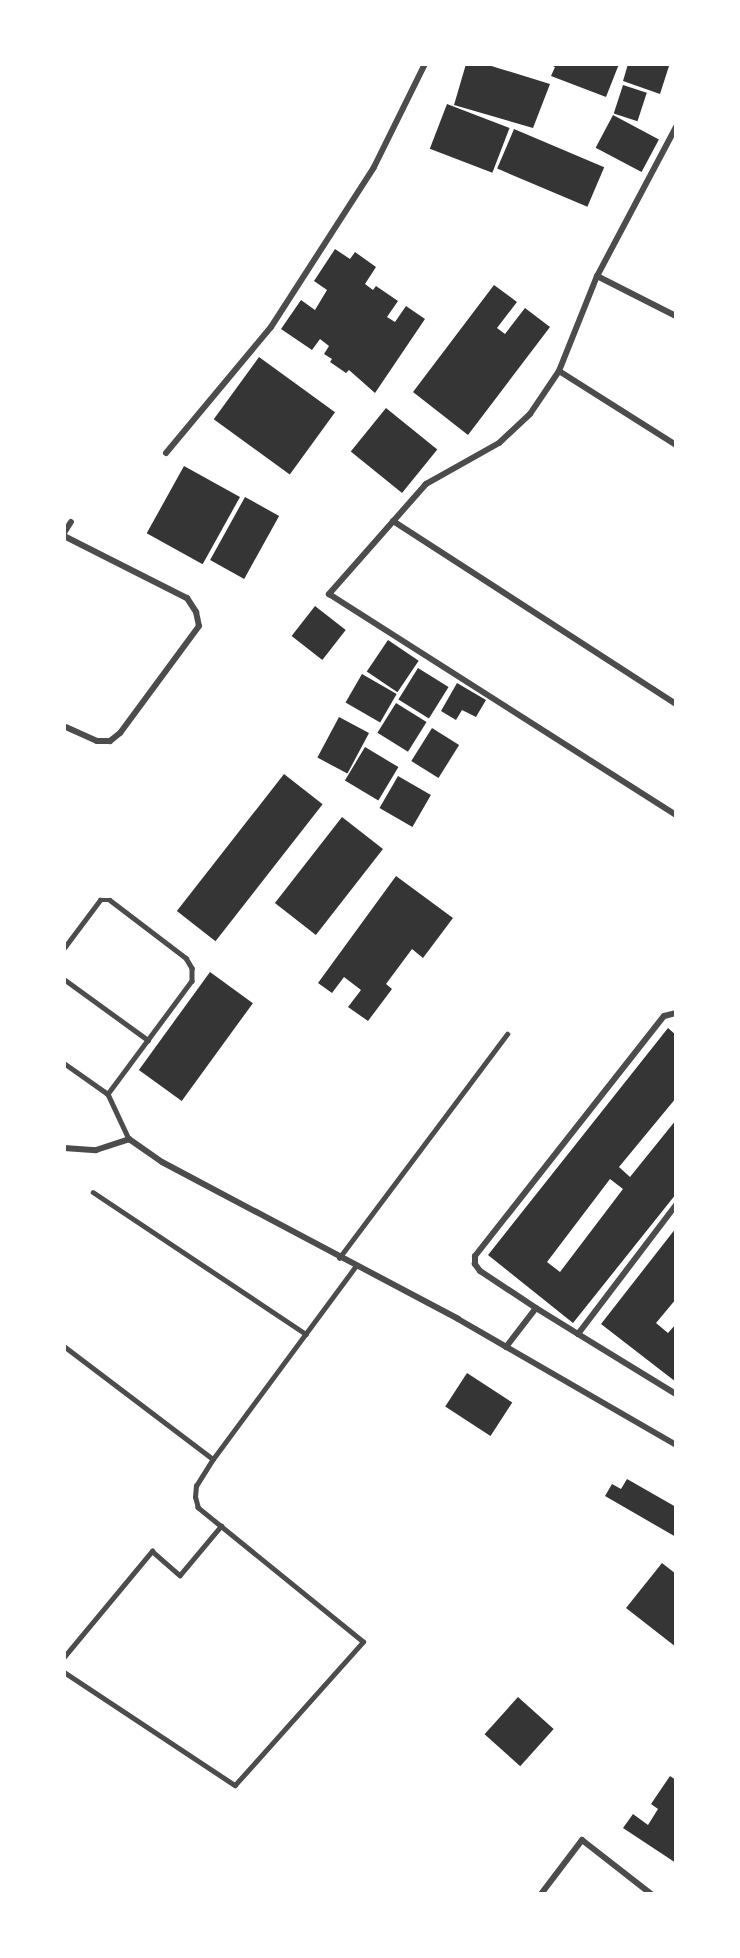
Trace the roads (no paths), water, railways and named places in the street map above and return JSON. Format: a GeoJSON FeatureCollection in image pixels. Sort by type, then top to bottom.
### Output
{"type":"FeatureCollection","features":[{"type":"Feature","properties":{"kind":"street"},"geometry":{"type":"LineString","coordinates":[[166,453],[271,327],[374,167],[425,64]]}},
{"type":"Feature","properties":{"kind":"street"},"geometry":{"type":"LineString","coordinates":[[675,127],[668,145],[597,276],[559,370],[530,414],[499,443],[426,484],[329,594],[675,814]]}},
{"type":"Feature","properties":{"kind":"street"},"geometry":{"type":"LineString","coordinates":[[668,145],[675,149]]}},
{"type":"Feature","properties":{"kind":"street"},"geometry":{"type":"LineString","coordinates":[[597,276],[675,316]]}},
{"type":"Feature","properties":{"kind":"street"},"geometry":{"type":"LineString","coordinates":[[559,370],[675,445]]}},
{"type":"Feature","properties":{"kind":"street"},"geometry":{"type":"LineString","coordinates":[[393,521],[675,704]]}},
{"type":"Feature","properties":{"kind":"street"},"geometry":{"type":"LineString","coordinates":[[64,726],[97,741],[110,741],[120,733],[199,626],[196,612],[187,598],[64,535],[71,522]]}},
{"type":"Feature","properties":{"kind":"street"},"geometry":{"type":"LineString","coordinates":[[675,1013],[664,1016],[476,1256],[475,1264],[480,1271],[536,1308],[675,1394]]}},
{"type":"Feature","properties":{"kind":"street"},"geometry":{"type":"LineString","coordinates":[[64,1148],[96,1150],[129,1139],[162,1162],[506,1347],[675,1445]]}},
{"type":"Feature","properties":{"kind":"street"},"geometry":{"type":"LineString","coordinates":[[578,1334],[675,1205]]}},
{"type":"Feature","properties":{"kind":"street"},"geometry":{"type":"LineString","coordinates":[[506,1347],[536,1308]]}},
{"type":"Feature","properties":{"kind":"street"},"geometry":{"type":"LineString","coordinates":[[541,1893],[582,1840],[651,1893]]}},
{"type":"Feature","properties":{"kind":"lane"},"geometry":{"type":"LineString","coordinates":[[64,948],[100,900],[110,900],[186,958],[192,968],[192,981],[108,1094]]}},
{"type":"Feature","properties":{"kind":"lane"},"geometry":{"type":"LineString","coordinates":[[64,979],[148,1040]]}},
{"type":"Feature","properties":{"kind":"lane"},"geometry":{"type":"LineString","coordinates":[[339,1257],[507,1034]]}},
{"type":"Feature","properties":{"kind":"lane"},"geometry":{"type":"LineString","coordinates":[[64,1063],[108,1094],[129,1139]]}},
{"type":"Feature","properties":{"kind":"lane"},"geometry":{"type":"LineString","coordinates":[[93,1192],[306,1334]]}},
{"type":"Feature","properties":{"kind":"lane"},"geometry":{"type":"LineString","coordinates":[[64,1672],[235,1785],[363,1642],[198,1508],[195,1497],[196,1486],[213,1459],[356,1266]]}},
{"type":"Feature","properties":{"kind":"lane"},"geometry":{"type":"LineString","coordinates":[[64,1346],[213,1459]]}},
{"type":"Feature","properties":{"kind":"lane"},"geometry":{"type":"LineString","coordinates":[[64,1657],[152,1551],[180,1575],[221,1526]]}}]}
